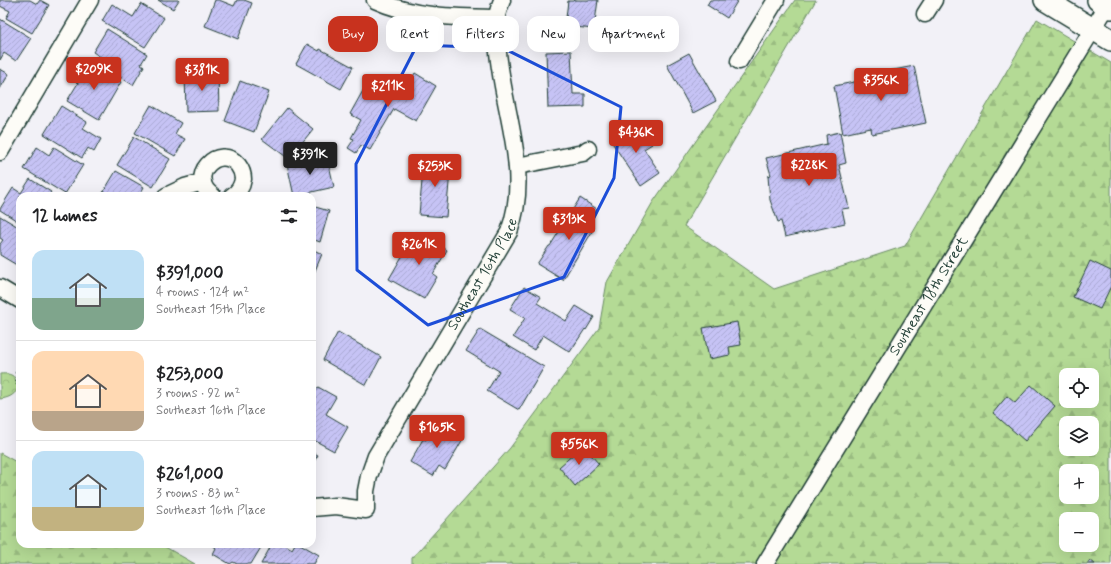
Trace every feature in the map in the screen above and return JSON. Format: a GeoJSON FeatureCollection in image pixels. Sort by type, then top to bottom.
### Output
{"type":"FeatureCollection","features":[{"type":"Feature","properties":{"kind":"main road"},"geometry":{"type":"LineString","coordinates":[[1045,0],[1111,40]]}},
{"type":"Feature","properties":{"kind":"street"},"geometry":{"type":"LineString","coordinates":[[0,152],[90,0]]}},
{"type":"Feature","properties":{"kind":"street"},"geometry":{"type":"LineString","coordinates":[[375,0],[409,12],[452,17]]}},
{"type":"Feature","properties":{"kind":"street","name":"Southeast 16th Place"},"geometry":{"type":"LineString","coordinates":[[498,16],[502,0]]}},
{"type":"Feature","properties":{"kind":"street"},"geometry":{"type":"LineString","coordinates":[[739,61],[776,0]]}},
{"type":"Feature","properties":{"kind":"street"},"geometry":{"type":"LineString","coordinates":[[925,14],[934,0]]}},
{"type":"Feature","properties":{"kind":"street","name":"Southeast 18th Street"},"geometry":{"type":"LineString","coordinates":[[765,564],[1093,29],[1105,4]]}},
{"type":"Feature","properties":{"kind":"street","name":"Southeast 16th Place"},"geometry":{"type":"LineString","coordinates":[[316,508],[336,506],[366,510],[366,490],[376,456],[509,232],[515,217],[517,166],[502,84],[498,52]]}},
{"type":"Feature","properties":{"kind":"street"},"geometry":{"type":"LineString","coordinates":[[517,166],[583,153],[588,149]]}},
{"type":"Feature","properties":{"kind":"street"},"geometry":{"type":"LineString","coordinates":[[208,192],[204,187],[203,173],[211,162],[224,158],[231,159],[237,163],[241,169],[243,176],[242,183],[237,192]]}},
{"type":"Feature","properties":{"kind":"street"},"geometry":{"type":"LineString","coordinates":[[174,192],[185,187],[203,182]]}},
{"type":"Feature","properties":{"kind":"street"},"geometry":{"type":"LineString","coordinates":[[0,288],[16,298]]}},
{"type":"Feature","properties":{"kind":"highlighted area"},"geometry":{"type":"Polygon","coordinates":[[[417,45],[503,48],[621,107],[614,178],[564,277],[428,325],[357,270],[356,164],[417,45]]]}},
{"type":"Feature","properties":{"kind":"green space"},"geometry":{"type":"Polygon","coordinates":[[[795,0],[816,0],[684,226],[774,289],[905,246],[1037,19],[1111,63],[1111,564],[412,564],[412,558],[510,448],[599,328],[607,282],[653,202],[795,0]]]}},
{"type":"Feature","properties":{"kind":"green space"},"geometry":{"type":"Polygon","coordinates":[[[0,374],[8,374],[13,376],[16,381],[16,391],[10,396],[0,399],[0,374]]]}},
{"type":"Feature","properties":{"kind":"green space"},"geometry":{"type":"Polygon","coordinates":[[[0,453],[16,462],[16,548],[167,548],[195,564],[0,564],[0,453]]]}},
{"type":"Feature","properties":{"kind":"building"},"geometry":{"type":"Polygon","coordinates":[[[0,0],[30,0],[37,4],[40,0],[49,5],[32,33],[6,18],[10,11],[0,6],[0,0]]]}},
{"type":"Feature","properties":{"kind":"building"},"geometry":{"type":"Polygon","coordinates":[[[158,0],[179,0],[173,9],[158,0]]]}},
{"type":"Feature","properties":{"kind":"building"},"geometry":{"type":"Polygon","coordinates":[[[215,0],[219,0],[234,6],[237,0],[244,0],[252,3],[238,39],[205,26],[215,0]]]}},
{"type":"Feature","properties":{"kind":"building"},"geometry":{"type":"Polygon","coordinates":[[[598,0],[596,16],[588,16],[588,28],[580,28],[580,16],[566,16],[568,1],[598,0]]]}},
{"type":"Feature","properties":{"kind":"building"},"geometry":{"type":"Polygon","coordinates":[[[710,0],[738,0],[727,18],[707,5],[710,0]]]}},
{"type":"Feature","properties":{"kind":"building"},"geometry":{"type":"Polygon","coordinates":[[[112,4],[133,17],[141,4],[164,18],[145,47],[102,21],[112,4]]]}},
{"type":"Feature","properties":{"kind":"building"},"geometry":{"type":"Polygon","coordinates":[[[0,19],[31,38],[16,61],[4,53],[0,60],[0,19]]]}},
{"type":"Feature","properties":{"kind":"building"},"geometry":{"type":"Polygon","coordinates":[[[107,29],[147,54],[141,64],[144,66],[133,85],[102,66],[105,60],[93,52],[107,29]]]}},
{"type":"Feature","properties":{"kind":"building"},"geometry":{"type":"Polygon","coordinates":[[[307,44],[319,51],[320,49],[353,67],[341,89],[296,64],[307,44]]]}},
{"type":"Feature","properties":{"kind":"building"},"geometry":{"type":"Polygon","coordinates":[[[546,52],[571,52],[573,94],[585,94],[585,107],[548,108],[546,52]]]}},
{"type":"Feature","properties":{"kind":"building"},"geometry":{"type":"Polygon","coordinates":[[[689,53],[716,101],[693,113],[667,65],[689,53]]]}},
{"type":"Feature","properties":{"kind":"building"},"geometry":{"type":"Polygon","coordinates":[[[87,62],[121,82],[99,120],[67,101],[78,83],[76,82],[87,62]]]}},
{"type":"Feature","properties":{"kind":"building"},"geometry":{"type":"Polygon","coordinates":[[[914,66],[926,123],[872,134],[871,128],[843,134],[834,86],[874,78],[873,74],[914,66]]]}},
{"type":"Feature","properties":{"kind":"building"},"geometry":{"type":"Polygon","coordinates":[[[0,69],[9,74],[0,89],[0,69]]]}},
{"type":"Feature","properties":{"kind":"building"},"geometry":{"type":"Polygon","coordinates":[[[218,72],[219,111],[186,112],[185,73],[218,72]]]}},
{"type":"Feature","properties":{"kind":"building"},"geometry":{"type":"Polygon","coordinates":[[[415,73],[436,86],[416,121],[394,109],[370,150],[361,145],[356,153],[348,148],[354,139],[351,138],[361,120],[350,114],[365,87],[378,95],[387,79],[405,90],[415,73]]]}},
{"type":"Feature","properties":{"kind":"building"},"geometry":{"type":"Polygon","coordinates":[[[240,81],[269,92],[254,132],[225,121],[240,81]]]}},
{"type":"Feature","properties":{"kind":"building"},"geometry":{"type":"Polygon","coordinates":[[[151,105],[181,123],[175,134],[185,139],[175,156],[135,133],[151,105]]]}},
{"type":"Feature","properties":{"kind":"building"},"geometry":{"type":"Polygon","coordinates":[[[61,106],[87,122],[83,128],[101,139],[94,152],[88,148],[82,158],[44,134],[61,106]]]}},
{"type":"Feature","properties":{"kind":"building"},"geometry":{"type":"Polygon","coordinates":[[[287,108],[313,129],[289,159],[262,139],[287,108]]]}},
{"type":"Feature","properties":{"kind":"building"},"geometry":{"type":"Polygon","coordinates":[[[638,123],[652,144],[644,149],[660,173],[641,186],[611,141],[638,123]]]}},
{"type":"Feature","properties":{"kind":"building"},"geometry":{"type":"Polygon","coordinates":[[[840,132],[846,163],[839,165],[849,208],[842,209],[845,223],[785,237],[781,221],[778,222],[770,200],[768,176],[771,175],[766,158],[827,144],[826,135],[840,132]]]}},
{"type":"Feature","properties":{"kind":"building"},"geometry":{"type":"Polygon","coordinates":[[[134,137],[170,159],[153,187],[117,165],[134,137]]]}},
{"type":"Feature","properties":{"kind":"building"},"geometry":{"type":"Polygon","coordinates":[[[37,147],[49,155],[54,147],[83,165],[66,192],[62,192],[24,169],[37,147]]]}},
{"type":"Feature","properties":{"kind":"building"},"geometry":{"type":"Polygon","coordinates":[[[327,156],[334,187],[312,192],[293,192],[287,164],[327,156]]]}},
{"type":"Feature","properties":{"kind":"building"},"geometry":{"type":"Polygon","coordinates":[[[424,158],[451,160],[446,217],[419,215],[424,158]]]}},
{"type":"Feature","properties":{"kind":"building"},"geometry":{"type":"Polygon","coordinates":[[[116,171],[144,187],[141,192],[103,192],[116,171]]]}},
{"type":"Feature","properties":{"kind":"building"},"geometry":{"type":"Polygon","coordinates":[[[30,179],[51,192],[22,192],[30,179]]]}},
{"type":"Feature","properties":{"kind":"building"},"geometry":{"type":"Polygon","coordinates":[[[13,188],[19,192],[16,192],[16,220],[0,210],[13,188]]]}},
{"type":"Feature","properties":{"kind":"building"},"geometry":{"type":"Polygon","coordinates":[[[580,198],[597,209],[585,228],[592,232],[563,280],[537,264],[580,198]]]}},
{"type":"Feature","properties":{"kind":"building"},"geometry":{"type":"Polygon","coordinates":[[[316,207],[329,211],[320,242],[316,240],[316,207]]]}},
{"type":"Feature","properties":{"kind":"building"},"geometry":{"type":"Polygon","coordinates":[[[0,216],[16,226],[16,265],[0,255],[0,244],[3,240],[0,238],[0,216]]]}},
{"type":"Feature","properties":{"kind":"building"},"geometry":{"type":"Polygon","coordinates":[[[416,232],[447,250],[433,274],[437,277],[424,299],[389,279],[416,232]]]}},
{"type":"Feature","properties":{"kind":"building"},"geometry":{"type":"Polygon","coordinates":[[[316,251],[322,254],[316,268],[316,251]]]}},
{"type":"Feature","properties":{"kind":"building"},"geometry":{"type":"Polygon","coordinates":[[[1090,261],[1111,271],[1111,286],[1100,309],[1073,297],[1090,261]]]}},
{"type":"Feature","properties":{"kind":"building"},"geometry":{"type":"Polygon","coordinates":[[[524,287],[541,297],[537,303],[566,321],[576,306],[594,317],[570,352],[543,335],[534,350],[513,337],[525,318],[510,309],[524,287]]]}},
{"type":"Feature","properties":{"kind":"building"},"geometry":{"type":"Polygon","coordinates":[[[737,322],[741,345],[729,347],[730,355],[709,359],[703,328],[737,322]]]}},
{"type":"Feature","properties":{"kind":"building"},"geometry":{"type":"Polygon","coordinates":[[[480,329],[544,367],[519,410],[487,391],[499,371],[466,351],[480,329]]]}},
{"type":"Feature","properties":{"kind":"building"},"geometry":{"type":"Polygon","coordinates":[[[338,332],[381,357],[366,385],[323,360],[338,332]]]}},
{"type":"Feature","properties":{"kind":"building"},"geometry":{"type":"Polygon","coordinates":[[[1031,385],[1055,406],[1025,441],[993,413],[1007,396],[1015,403],[1031,385]]]}},
{"type":"Feature","properties":{"kind":"building"},"geometry":{"type":"Polygon","coordinates":[[[318,387],[336,397],[326,414],[348,427],[334,451],[316,441],[316,391],[318,387]]]}},
{"type":"Feature","properties":{"kind":"building"},"geometry":{"type":"Polygon","coordinates":[[[437,421],[464,437],[445,470],[439,466],[433,476],[410,462],[423,439],[426,440],[437,421]]]}},
{"type":"Feature","properties":{"kind":"building"},"geometry":{"type":"Polygon","coordinates":[[[583,446],[599,464],[575,486],[559,467],[583,446]]]}},
{"type":"Feature","properties":{"kind":"building"},"geometry":{"type":"Polygon","coordinates":[[[216,548],[261,548],[251,564],[237,564],[233,562],[230,564],[213,554],[216,548]]]}},
{"type":"Feature","properties":{"kind":"building"},"geometry":{"type":"Polygon","coordinates":[[[270,548],[307,548],[319,555],[314,564],[261,564],[270,548]]]}},
{"type":"Feature","properties":{"kind":"building"},"geometry":{"type":"Polygon","coordinates":[[[1090,560],[1095,564],[1087,564],[1090,560]]]}}]}
